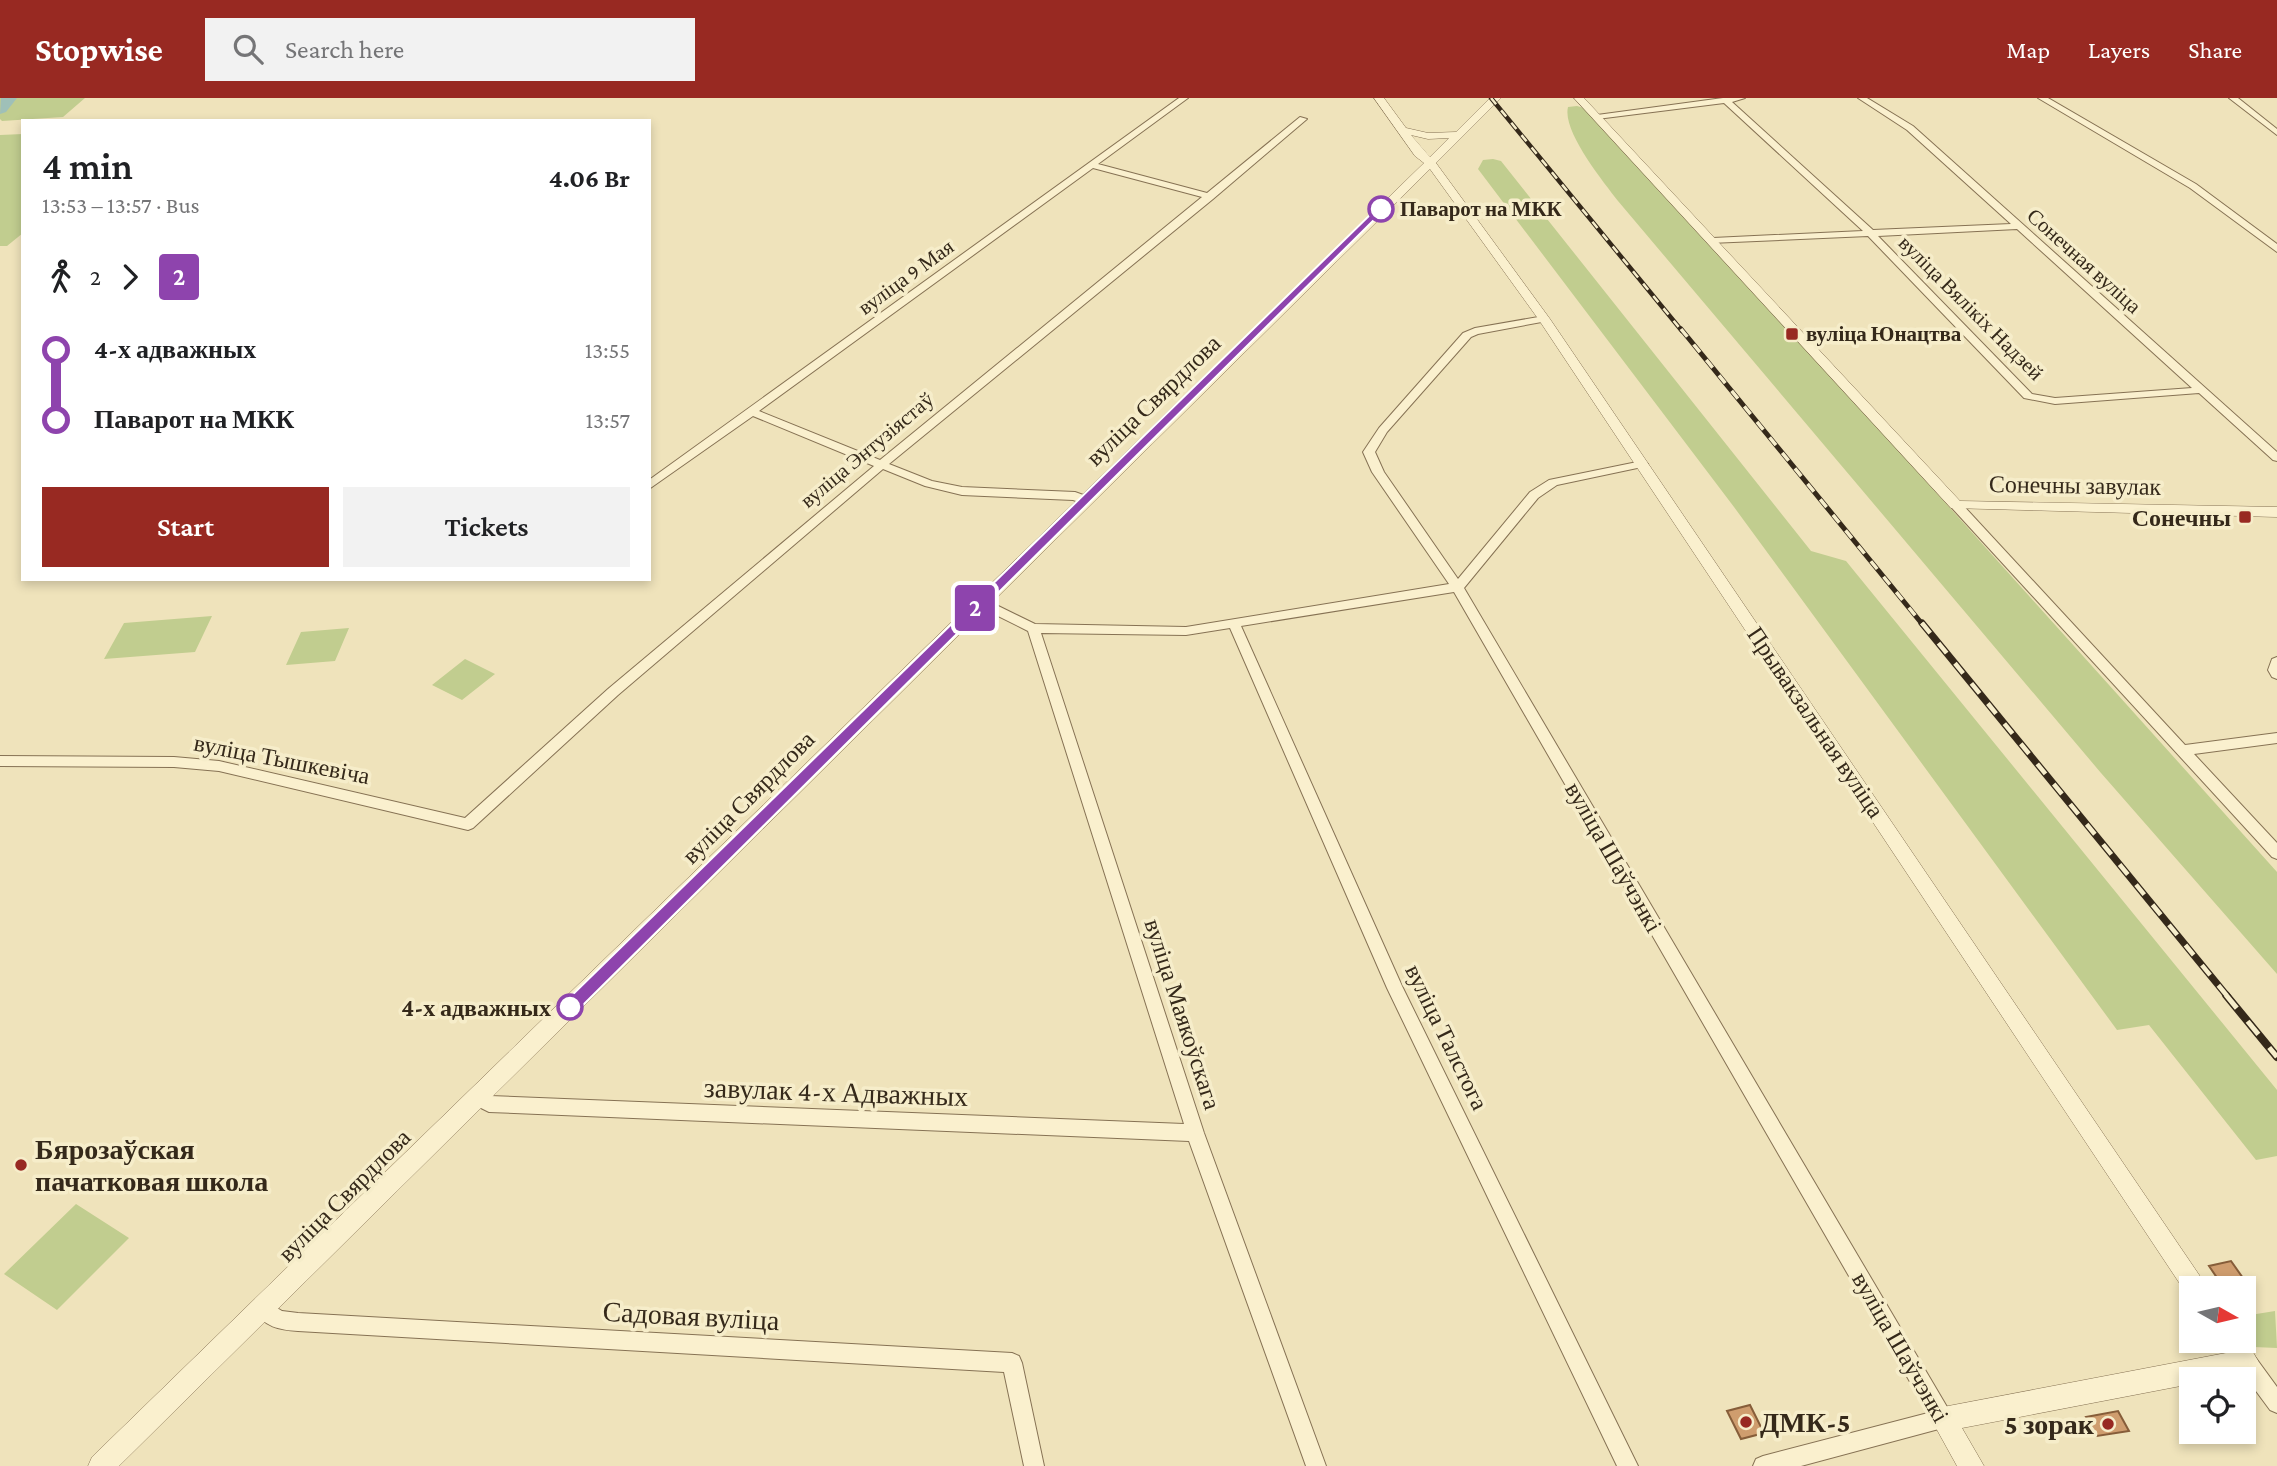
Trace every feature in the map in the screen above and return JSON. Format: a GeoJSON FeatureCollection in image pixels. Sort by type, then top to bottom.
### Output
{"type":"FeatureCollection","features":[{"type":"Feature","properties":{"kind":"street","name":"вуліца 9 Мая"},"geometry":{"type":"LineString","coordinates":[[651,485],[1184,98]]}},
{"type":"Feature","properties":{"kind":"street"},"geometry":{"type":"LineString","coordinates":[[1379,98],[1419,154],[1429,161]]}},
{"type":"Feature","properties":{"kind":"street","name":"вуліца Свярдлова"},"geometry":{"type":"LineString","coordinates":[[101,1466],[264,1309],[1455,135],[1496,98]]}},
{"type":"Feature","properties":{"kind":"street"},"geometry":{"type":"LineString","coordinates":[[1579,98],[2277,853]]}},
{"type":"Feature","properties":{"kind":"street","name":"Сонечная вуліца"},"geometry":{"type":"LineString","coordinates":[[1862,98],[1910,128],[2277,458]]}},
{"type":"Feature","properties":{"kind":"street"},"geometry":{"type":"LineString","coordinates":[[2042,98],[2159,165],[2272,240],[2277,248]]}},
{"type":"Feature","properties":{"kind":"street"},"geometry":{"type":"LineString","coordinates":[[2233,98],[2277,133]]}},
{"type":"Feature","properties":{"kind":"street"},"geometry":{"type":"LineString","coordinates":[[1597,117],[1734,99]]}},
{"type":"Feature","properties":{"kind":"street","name":"вуліца Вялікіх Надзей"},"geometry":{"type":"LineString","coordinates":[[1734,99],[1869,232],[2023,391],[2036,399],[2055,401],[2202,390]]}},
{"type":"Feature","properties":{"kind":"street","name":"вуліца Энтузіястаў"},"geometry":{"type":"LineString","coordinates":[[468,824],[613,692],[879,466],[1303,119]]}},
{"type":"Feature","properties":{"kind":"street"},"geometry":{"type":"LineString","coordinates":[[1405,131],[1428,136],[1455,135]]}},
{"type":"Feature","properties":{"kind":"street","name":"Прывакзальная вуліца"},"geometry":{"type":"LineString","coordinates":[[1429,161],[1544,319],[2188,1276]]}},
{"type":"Feature","properties":{"kind":"street"},"geometry":{"type":"LineString","coordinates":[[1092,165],[1210,197]]}},
{"type":"Feature","properties":{"kind":"street"},"geometry":{"type":"LineString","coordinates":[[1409,181],[1445,184]]}},
{"type":"Feature","properties":{"kind":"street"},"geometry":{"type":"LineString","coordinates":[[1713,241],[2019,226]]}},
{"type":"Feature","properties":{"kind":"street","name":"вуліца Шаўчэнкі"},"geometry":{"type":"LineString","coordinates":[[1544,319],[1475,331],[1467,335],[1383,430],[1369,452],[1378,472],[1457,587],[1971,1466]]}},
{"type":"Feature","properties":{"kind":"street"},"geometry":{"type":"LineString","coordinates":[[752,412],[879,466],[929,484],[962,491],[1075,496],[1086,500]]}},
{"type":"Feature","properties":{"kind":"street"},"geometry":{"type":"LineString","coordinates":[[980,602],[1033,628],[1186,631],[1457,587],[1534,495],[1553,482],[1642,464]]}},
{"type":"Feature","properties":{"kind":"street","name":"Сонечны завулак"},"geometry":{"type":"LineString","coordinates":[[1956,505],[2277,512]]}},
{"type":"Feature","properties":{"kind":"street","name":"вуліца Талстога"},"geometry":{"type":"LineString","coordinates":[[1234,624],[1395,988],[1628,1466]]}},
{"type":"Feature","properties":{"kind":"street","name":"вуліца Маякоўскага"},"geometry":{"type":"LineString","coordinates":[[1033,628],[1195,1133],[1316,1466]]}},
{"type":"Feature","properties":{"kind":"street"},"geometry":{"type":"LineString","coordinates":[[2277,662],[2274,670],[2277,674]]}},
{"type":"Feature","properties":{"kind":"street"},"geometry":{"type":"LineString","coordinates":[[2184,750],[2277,738]]}},
{"type":"Feature","properties":{"kind":"street","name":"вуліца Тышкевіча"},"geometry":{"type":"LineString","coordinates":[[0,761],[161,761],[219,766],[468,824]]}},
{"type":"Feature","properties":{"kind":"street","name":"завулак 4-х Адважных"},"geometry":{"type":"LineString","coordinates":[[477,1098],[489,1104],[1195,1133]]}},
{"type":"Feature","properties":{"kind":"street","name":"Садовая вуліца"},"geometry":{"type":"LineString","coordinates":[[264,1309],[279,1320],[298,1322],[1012,1363],[1034,1466]]}},
{"type":"Feature","properties":{"kind":"street"},"geometry":{"type":"LineString","coordinates":[[2241,1353],[2277,1403]]}},
{"type":"Feature","properties":{"kind":"street"},"geometry":{"type":"LineString","coordinates":[[1763,1466],[1943,1419],[2246,1361]]}},
{"type":"Feature","properties":{"kind":"green space"},"geometry":{"type":"Polygon","coordinates":[[[0,98],[85,98],[63,117],[0,119],[0,98]]]}},
{"type":"Feature","properties":{"kind":"green space"},"geometry":{"type":"Polygon","coordinates":[[[1568,107],[1584,108],[1907,460],[2277,872],[2277,974],[2101,773],[1618,201],[1585,156],[1571,129],[1568,107]]]}},
{"type":"Feature","properties":{"kind":"green space"},"geometry":{"type":"Polygon","coordinates":[[[21,134],[21,235],[7,246],[0,246],[0,135],[21,134]]]}},
{"type":"Feature","properties":{"kind":"green space"},"geometry":{"type":"Polygon","coordinates":[[[1483,160],[1501,161],[1811,551],[1846,561],[2277,1090],[2277,1156],[2256,1160],[2149,1025],[2117,1030],[1734,507],[1478,169],[1483,160]]]}},
{"type":"Feature","properties":{"kind":"green space"},"geometry":{"type":"Polygon","coordinates":[[[212,616],[195,652],[104,659],[124,623],[212,616]]]}},
{"type":"Feature","properties":{"kind":"green space"},"geometry":{"type":"Polygon","coordinates":[[[349,628],[335,661],[286,665],[301,632],[349,628]]]}},
{"type":"Feature","properties":{"kind":"green space"},"geometry":{"type":"Polygon","coordinates":[[[465,659],[495,674],[462,700],[432,685],[465,659]]]}},
{"type":"Feature","properties":{"kind":"green space"},"geometry":{"type":"Polygon","coordinates":[[[76,1204],[129,1238],[57,1310],[4,1274],[76,1204]]]}},
{"type":"Feature","properties":{"kind":"green space"},"geometry":{"type":"Polygon","coordinates":[[[2275,1311],[2277,1348],[2256,1347],[2256,1314],[2275,1311]]]}},
{"type":"Feature","properties":{"kind":"building"},"geometry":{"type":"Polygon","coordinates":[[[2231,1261],[2242,1276],[2216,1276],[2209,1266],[2231,1261]]]}},
{"type":"Feature","properties":{"kind":"building","name":"ДМК-5"},"geometry":{"type":"Polygon","coordinates":[[[1750,1405],[1764,1433],[1741,1439],[1727,1411],[1750,1405]]]}},
{"type":"Feature","properties":{"kind":"building","name":"5 зорак"},"geometry":{"type":"Polygon","coordinates":[[[2118,1411],[2129,1431],[2097,1436],[2086,1417],[2118,1411]]]}},
{"type":"Feature","properties":{"kind":"waterway"},"geometry":{"type":"LineString","coordinates":[[0,109],[9,98]]}},
{"type":"Feature","properties":{"kind":"railway"},"geometry":{"type":"LineString","coordinates":[[1491,98],[1682,331]]}},
{"type":"Feature","properties":{"kind":"railway"},"geometry":{"type":"LineString","coordinates":[[1681,329],[1923,625]]}},
{"type":"Feature","properties":{"kind":"railway"},"geometry":{"type":"LineString","coordinates":[[1922,623],[2228,997]]}},
{"type":"Feature","properties":{"kind":"railway"},"geometry":{"type":"LineString","coordinates":[[2226,995],[2277,1057]]}},
{"type":"Feature","properties":{"kind":"bus line","name":"2"},"geometry":{"type":"LineString","coordinates":[[570,1007],[1381,209]]}},
{"type":"Feature","properties":{"kind":"place","name":"Паварот на МКК"},"geometry":{"type":"Point","coordinates":[1381,209]}},
{"type":"Feature","properties":{"kind":"place","name":"вуліца Юнацтва"},"geometry":{"type":"Point","coordinates":[1792,334]}},
{"type":"Feature","properties":{"kind":"place","name":"Сонечны"},"geometry":{"type":"Point","coordinates":[2245,517]}},
{"type":"Feature","properties":{"kind":"place","name":"4-х адважных"},"geometry":{"type":"Point","coordinates":[570,1007]}},
{"type":"Feature","properties":{"kind":"place","name":"Бярозаўская пачатковая школа"},"geometry":{"type":"Point","coordinates":[21,1165]}},
{"type":"Feature","properties":{"kind":"place","name":"ДМК-5"},"geometry":{"type":"Point","coordinates":[1746,1422]}},
{"type":"Feature","properties":{"kind":"place","name":"5 зорак"},"geometry":{"type":"Point","coordinates":[2108,1424]}}]}
